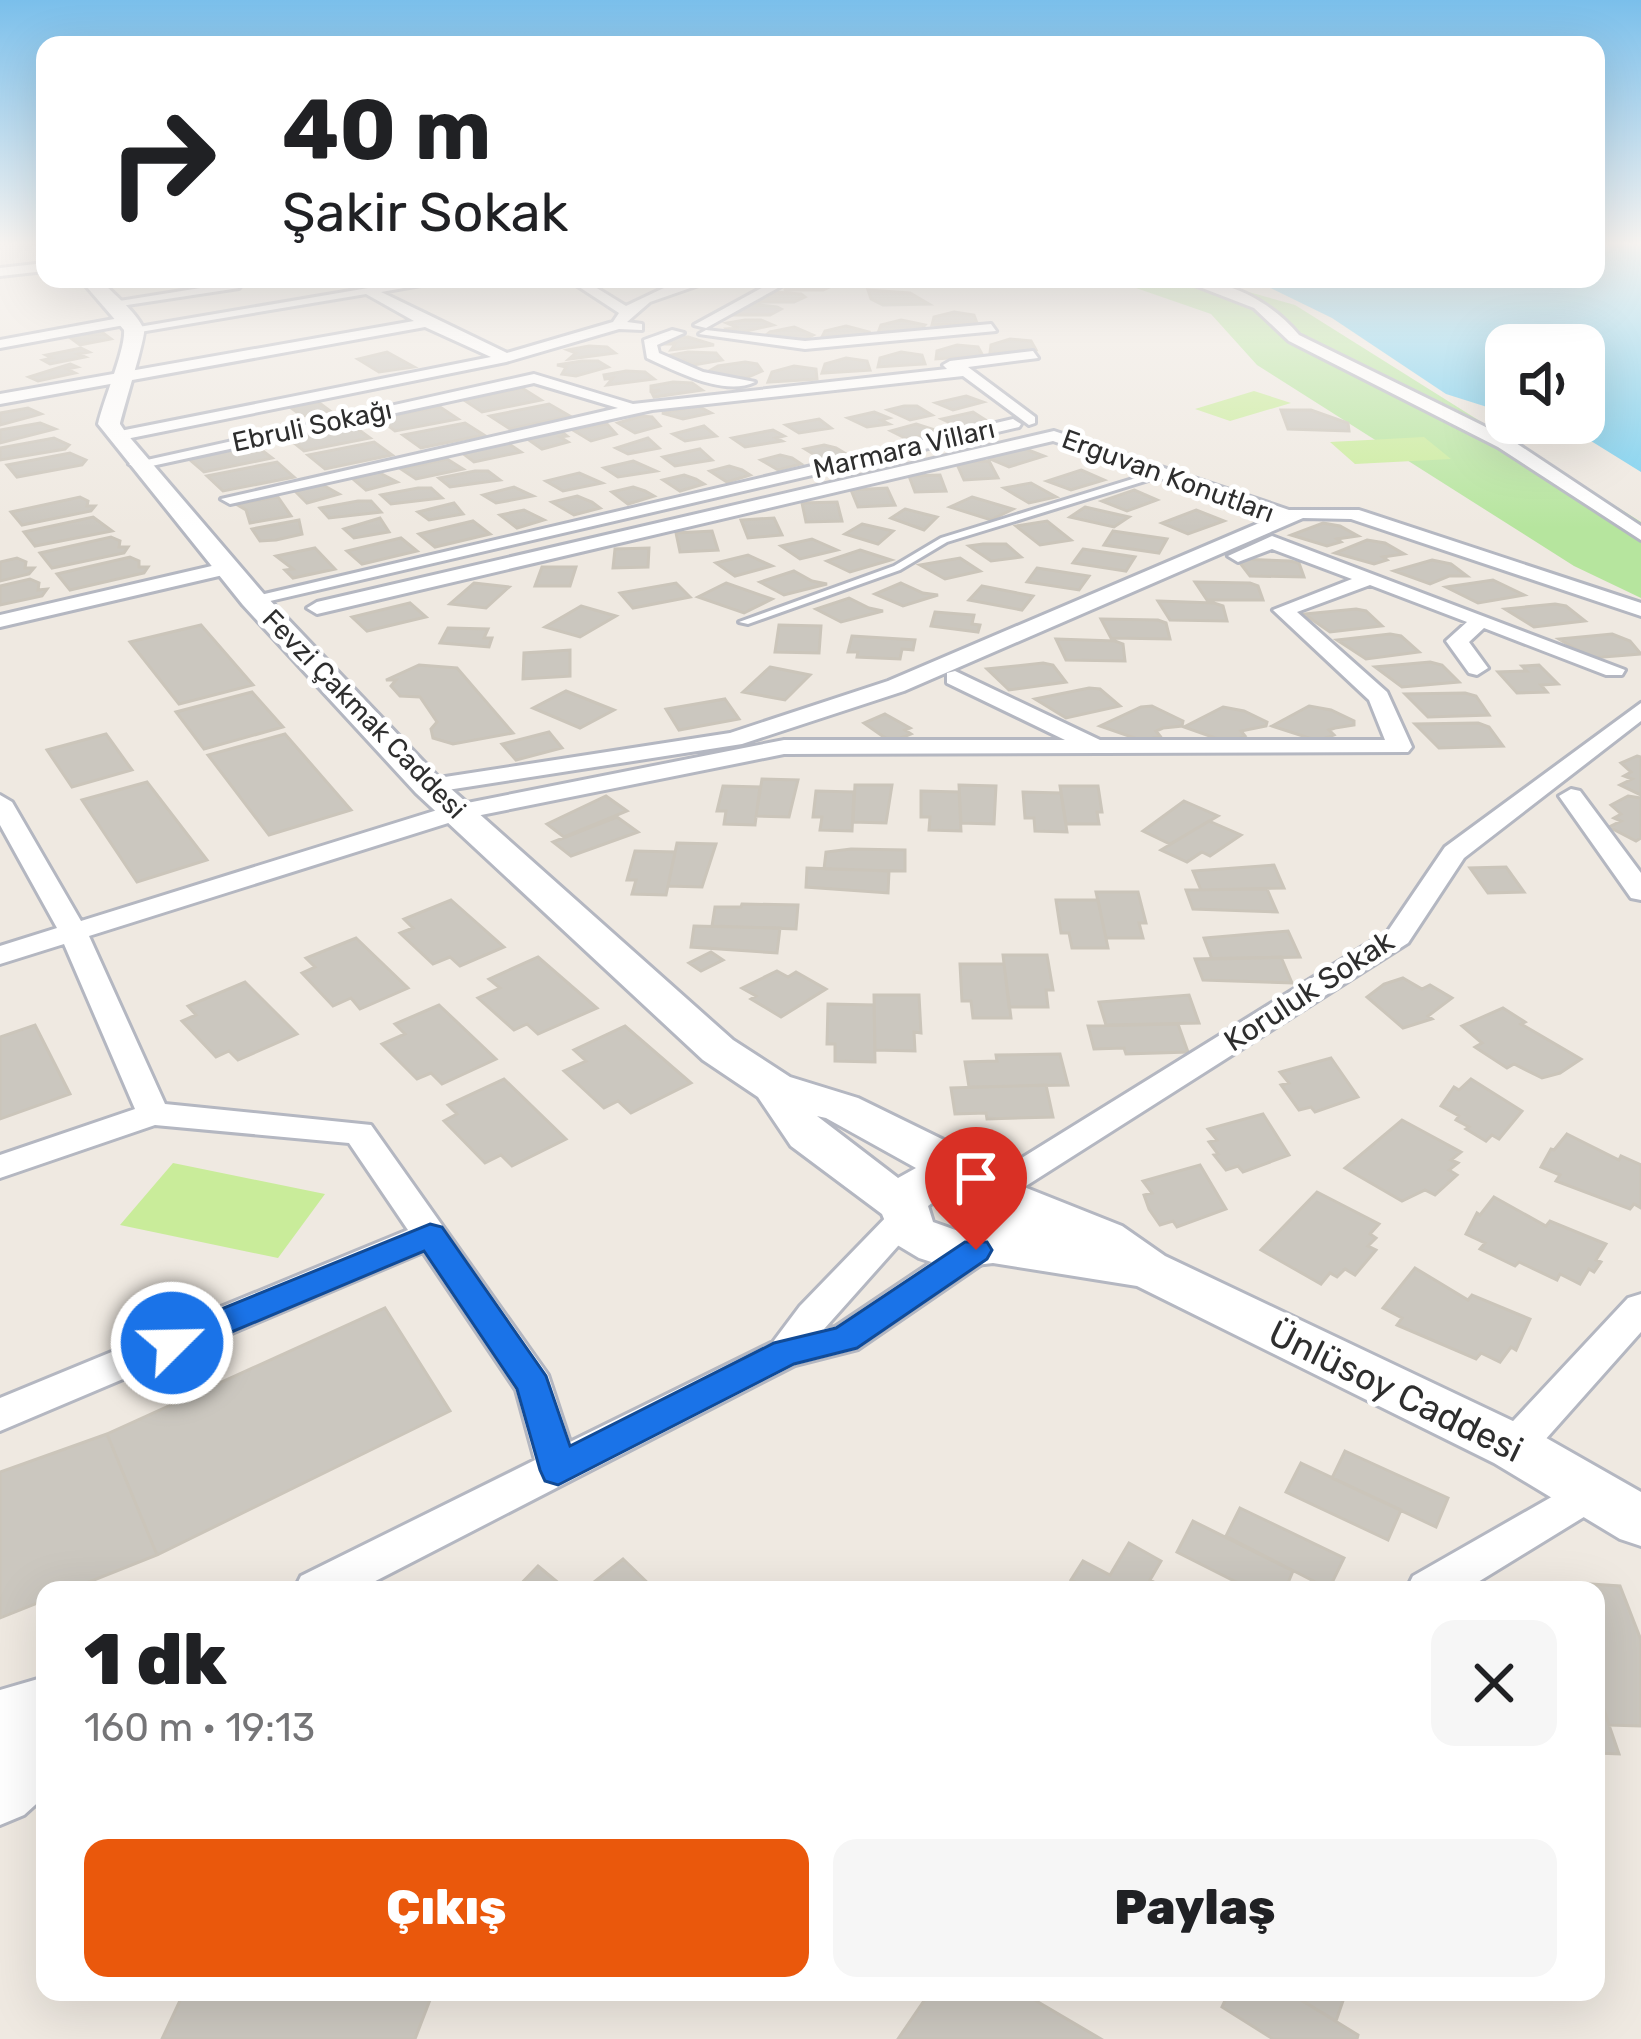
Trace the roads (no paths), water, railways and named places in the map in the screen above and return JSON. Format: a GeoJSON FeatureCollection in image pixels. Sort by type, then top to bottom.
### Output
{"type":"FeatureCollection","features":[{"type":"Feature","properties":{"kind":"street"},"geometry":{"type":"LineString","coordinates":[[127,338],[130,358],[120,375],[109,424],[116,436],[506,358],[564,338]]}},
{"type":"Feature","properties":{"kind":"street"},"geometry":{"type":"LineString","coordinates":[[0,399],[338,338]]}},
{"type":"Feature","properties":{"kind":"street"},"geometry":{"type":"LineString","coordinates":[[461,338],[506,358]]}},
{"type":"Feature","properties":{"kind":"street"},"geometry":{"type":"LineString","coordinates":[[661,338],[650,343],[652,355],[700,376],[773,384],[1033,355]]}},
{"type":"Feature","properties":{"kind":"street"},"geometry":{"type":"LineString","coordinates":[[762,338],[805,345],[880,338]]}},
{"type":"Feature","properties":{"kind":"street"},"geometry":{"type":"LineString","coordinates":[[1294,338],[1504,443],[1641,534]]}},
{"type":"Feature","properties":{"kind":"street","name":"Marmara Vilları"},"geometry":{"type":"LineString","coordinates":[[230,500],[652,405],[966,371],[1029,420],[253,599]]}},
{"type":"Feature","properties":{"kind":"street","name":"Ebruli Sokağı"},"geometry":{"type":"LineString","coordinates":[[138,464],[534,377],[626,405]]}},
{"type":"Feature","properties":{"kind":"street","name":"Fevzi Çakmak Caddesi"},"geometry":{"type":"LineString","coordinates":[[116,436],[253,599],[428,786],[718,1050],[773,1087],[842,1108],[988,1212],[940,1249],[911,1231],[904,1212],[807,1135],[773,1087]]}},
{"type":"Feature","properties":{"kind":"street","name":"Erguvan Konutları"},"geometry":{"type":"LineString","coordinates":[[316,608],[1054,436],[1286,515]]}},
{"type":"Feature","properties":{"kind":"street"},"geometry":{"type":"LineString","coordinates":[[1541,467],[1641,507]]}},
{"type":"Feature","properties":{"kind":"street"},"geometry":{"type":"LineString","coordinates":[[1286,515],[1312,511],[1353,514],[1641,610]]}},
{"type":"Feature","properties":{"kind":"street","name":"Erguvan Konutları"},"geometry":{"type":"LineString","coordinates":[[428,786],[734,739],[896,686],[1286,515]]}},
{"type":"Feature","properties":{"kind":"street"},"geometry":{"type":"LineString","coordinates":[[0,955],[456,812],[784,747],[1272,542],[1614,670]]}},
{"type":"Feature","properties":{"kind":"street"},"geometry":{"type":"LineString","coordinates":[[0,621],[229,568]]}},
{"type":"Feature","properties":{"kind":"street"},"geometry":{"type":"LineString","coordinates":[[784,747],[1400,747],[1379,698],[1282,610],[1369,579]]}},
{"type":"Feature","properties":{"kind":"street"},"geometry":{"type":"LineString","coordinates":[[1442,605],[1437,608],[1477,668]]}},
{"type":"Feature","properties":{"kind":"street"},"geometry":{"type":"LineString","coordinates":[[1457,640],[1480,621]]}},
{"type":"Feature","properties":{"kind":"street"},"geometry":{"type":"LineString","coordinates":[[955,678],[1099,747]]}},
{"type":"Feature","properties":{"kind":"street","name":"Koruluk Sokak"},"geometry":{"type":"LineString","coordinates":[[786,1352],[845,1339],[988,1212],[1398,937],[1454,854],[1641,710]]}},
{"type":"Feature","properties":{"kind":"street"},"geometry":{"type":"LineString","coordinates":[[1612,732],[1641,742]]}},
{"type":"Feature","properties":{"kind":"street"},"geometry":{"type":"LineString","coordinates":[[1571,796],[1641,892]]}},
{"type":"Feature","properties":{"kind":"street"},"geometry":{"type":"LineString","coordinates":[[0,802],[73,932],[154,1114]]}},
{"type":"Feature","properties":{"kind":"street"},"geometry":{"type":"LineString","coordinates":[[0,1167],[154,1114],[358,1133],[534,1386],[558,1470]]}},
{"type":"Feature","properties":{"kind":"street"},"geometry":{"type":"LineString","coordinates":[[334,1581],[786,1352],[904,1212],[919,1184],[933,1178],[988,1212]]}},
{"type":"Feature","properties":{"kind":"street","name":"Ünlüsoy Caddesi"},"geometry":{"type":"LineString","coordinates":[[988,1212],[1147,1269],[1514,1447],[1641,1521]]}},
{"type":"Feature","properties":{"kind":"street"},"geometry":{"type":"LineString","coordinates":[[0,1415],[430,1235]]}},
{"type":"Feature","properties":{"kind":"street"},"geometry":{"type":"LineString","coordinates":[[1514,1447],[1641,1308]]}},
{"type":"Feature","properties":{"kind":"street"},"geometry":{"type":"LineString","coordinates":[[1443,1581],[1590,1492]]}},
{"type":"Feature","properties":{"kind":"street"},"geometry":{"type":"LineString","coordinates":[[0,1721],[36,1711]]}},
{"type":"Feature","properties":{"kind":"street"},"geometry":{"type":"LineString","coordinates":[[0,1792],[36,1760]]}},
{"type":"Feature","properties":{"kind":"lane"},"geometry":{"type":"LineString","coordinates":[[744,622],[897,568],[944,540],[1165,472]]}},
{"type":"Feature","properties":{"kind":"water"},"geometry":{"type":"Polygon","coordinates":[[[1362,338],[1485,338],[1485,406],[1446,394],[1362,338]]]}},
{"type":"Feature","properties":{"kind":"water"},"geometry":{"type":"Polygon","coordinates":[[[1605,338],[1641,338],[1641,472],[1596,444],[1605,444],[1605,338]]]}}]}
